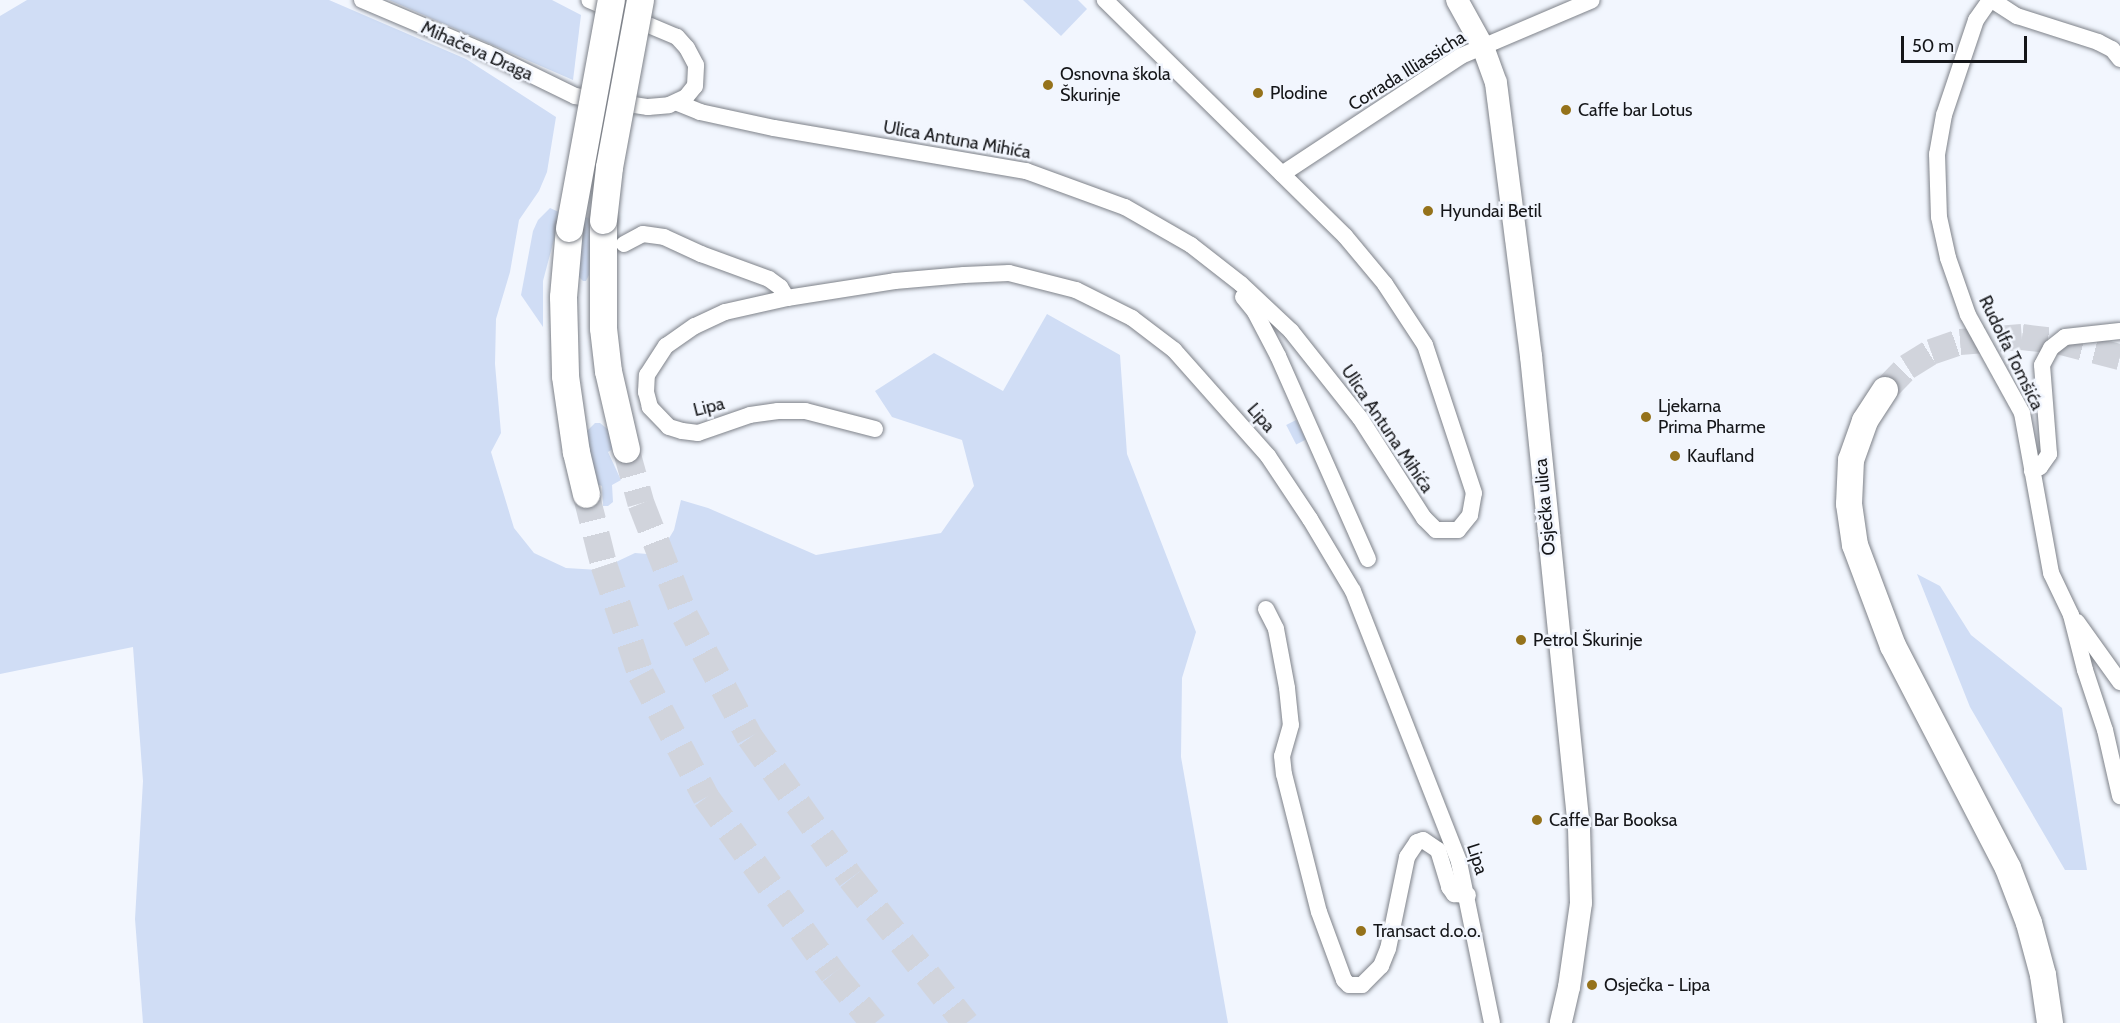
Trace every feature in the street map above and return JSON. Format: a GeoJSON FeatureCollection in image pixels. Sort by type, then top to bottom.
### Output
{"type":"FeatureCollection","features":[{"type":"Feature","properties":{"kind":"highway"},"geometry":{"type":"LineString","coordinates":[[586,494],[574,443],[565,376],[563,297],[569,228],[610,0]]}},
{"type":"Feature","properties":{"kind":"highway"},"geometry":{"type":"LineString","coordinates":[[626,449],[608,371],[604,338],[603,220],[609,167],[640,0]]}},
{"type":"Feature","properties":{"kind":"main road","name":"Osječka ulica"},"geometry":{"type":"LineString","coordinates":[[1457,0],[1484,47],[1496,83],[1517,239],[1578,827],[1581,903],[1569,987],[1561,1023]]}},
{"type":"Feature","properties":{"kind":"main road"},"geometry":{"type":"LineString","coordinates":[[1885,390],[1865,421],[1851,460],[1849,504],[1856,545],[1874,598],[1898,656],[2008,868],[2029,922],[2043,975],[2050,1023]]}},
{"type":"Feature","properties":{"kind":"street","name":"Mihačeva Draga"},"geometry":{"type":"LineString","coordinates":[[362,0],[487,53],[575,96],[648,107],[678,102]]}},
{"type":"Feature","properties":{"kind":"street"},"geometry":{"type":"LineString","coordinates":[[590,0],[677,37],[687,48],[696,65],[695,86],[686,97],[678,102]]}},
{"type":"Feature","properties":{"kind":"street","name":"Ulica Antuna Mihića"},"geometry":{"type":"LineString","coordinates":[[678,102],[700,112],[774,128],[1026,171],[1125,207],[1191,245],[1241,284],[1291,332],[1323,368],[1377,443],[1424,519],[1436,530],[1458,530],[1470,514],[1474,493],[1425,345],[1385,284],[1345,236],[1105,0]]}},
{"type":"Feature","properties":{"kind":"street","name":"Corrada Illiassicha"},"geometry":{"type":"LineString","coordinates":[[1282,174],[1461,56],[1592,0]]}},
{"type":"Feature","properties":{"kind":"street"},"geometry":{"type":"LineString","coordinates":[[1991,0],[2017,16],[2098,42],[2112,49],[2120,59]]}},
{"type":"Feature","properties":{"kind":"street","name":"Rudolfa Tomšića"},"geometry":{"type":"LineString","coordinates":[[1991,0],[1976,20],[1944,115],[1937,154],[1938,209],[1948,258],[1968,315],[2022,413],[2051,573],[2071,615],[2085,670],[2105,730],[2120,796]]}},
{"type":"Feature","properties":{"kind":"street"},"geometry":{"type":"LineString","coordinates":[[624,244],[643,234],[664,237],[701,254],[769,279],[780,287],[786,298]]}},
{"type":"Feature","properties":{"kind":"street","name":"Lipa"},"geometry":{"type":"LineString","coordinates":[[875,429],[806,411],[778,411],[750,415],[698,433],[669,427],[656,416],[646,392],[647,375],[666,346],[696,326],[725,312],[786,298],[895,281],[1009,273],[1076,290],[1132,318],[1174,350],[1268,456],[1310,519],[1353,591],[1459,862],[1468,895],[1492,1023]]}},
{"type":"Feature","properties":{"kind":"street"},"geometry":{"type":"LineString","coordinates":[[1241,284],[1239,292],[1255,312],[1278,356],[1368,559]]}},
{"type":"Feature","properties":{"kind":"street"},"geometry":{"type":"LineString","coordinates":[[2032,471],[2040,467],[2049,454],[2050,439],[2042,392],[2042,365],[2051,348],[2065,337],[2120,331]]}},
{"type":"Feature","properties":{"kind":"street","name":"Lipa"},"geometry":{"type":"LineString","coordinates":[[1266,609],[1276,630],[1288,697],[1291,725],[1282,756],[1284,774],[1319,912],[1344,980],[1349,985],[1362,985],[1381,966],[1388,949],[1407,857],[1417,842],[1424,840],[1438,850],[1449,887],[1455,894],[1468,895]]}},
{"type":"Feature","properties":{"kind":"street"},"geometry":{"type":"LineString","coordinates":[[2071,615],[2120,682]]}},
{"type":"Feature","properties":{"kind":"shaded area"},"geometry":{"type":"Polygon","coordinates":[[[27,0],[329,0],[466,59],[556,117],[547,172],[539,191],[519,220],[510,272],[496,319],[495,364],[501,433],[491,452],[514,528],[534,553],[566,568],[599,570],[635,553],[659,555],[674,530],[681,500],[708,508],[816,555],[941,533],[974,486],[962,440],[892,417],[875,391],[934,353],[1003,391],[1047,314],[1120,355],[1127,454],[1196,632],[1182,678],[1181,757],[1228,1023],[143,1023],[135,919],[143,781],[133,647],[0,674],[0,16],[27,0]]]}},
{"type":"Feature","properties":{"kind":"shaded area"},"geometry":{"type":"Polygon","coordinates":[[[389,0],[552,0],[581,15],[573,80],[389,0]]]}},
{"type":"Feature","properties":{"kind":"shaded area"},"geometry":{"type":"Polygon","coordinates":[[[1023,0],[1078,0],[1087,9],[1061,36],[1023,0]]]}},
{"type":"Feature","properties":{"kind":"shaded area"},"geometry":{"type":"Polygon","coordinates":[[[550,208],[561,213],[543,281],[543,327],[521,295],[533,231],[538,220],[550,208]]]}},
{"type":"Feature","properties":{"kind":"shaded area"},"geometry":{"type":"Polygon","coordinates":[[[585,217],[592,219],[589,275],[586,281],[583,281],[577,275],[585,217]]]}},
{"type":"Feature","properties":{"kind":"shaded area"},"geometry":{"type":"Polygon","coordinates":[[[1296,420],[1306,440],[1296,445],[1286,425],[1296,420]]]}},
{"type":"Feature","properties":{"kind":"shaded area"},"geometry":{"type":"Polygon","coordinates":[[[595,423],[600,423],[610,431],[616,447],[608,452],[621,480],[612,485],[613,502],[608,506],[603,506],[602,486],[597,484],[585,433],[595,423]]]}},
{"type":"Feature","properties":{"kind":"shaded area"},"geometry":{"type":"Polygon","coordinates":[[[1917,574],[1940,586],[1971,635],[2062,708],[2087,870],[2065,870],[1970,707],[1917,574]]]}},
{"type":"Feature","properties":{"kind":"tunnel"},"geometry":{"type":"LineString","coordinates":[[1885,390],[1907,367],[1931,352],[1960,342],[2022,337],[2057,341],[2120,357]]}},
{"type":"Feature","properties":{"kind":"tunnel"},"geometry":{"type":"LineString","coordinates":[[626,449],[641,503],[685,616],[750,737],[851,878],[966,1023]]}},
{"type":"Feature","properties":{"kind":"tunnel"},"geometry":{"type":"LineString","coordinates":[[586,494],[604,565],[641,674],[706,797],[833,973],[874,1023]]}},
{"type":"Feature","properties":{"kind":"place","name":"Osnovna škola Škurinje"},"geometry":{"type":"Point","coordinates":[1048,85]}},
{"type":"Feature","properties":{"kind":"place","name":"Plodine"},"geometry":{"type":"Point","coordinates":[1258,93]}},
{"type":"Feature","properties":{"kind":"place","name":"Caffe bar Lotus"},"geometry":{"type":"Point","coordinates":[1566,110]}},
{"type":"Feature","properties":{"kind":"place","name":"Hyundai Betil"},"geometry":{"type":"Point","coordinates":[1428,211]}},
{"type":"Feature","properties":{"kind":"place","name":"Ljekarna Prima Pharme"},"geometry":{"type":"Point","coordinates":[1646,417]}},
{"type":"Feature","properties":{"kind":"place","name":"Kaufland"},"geometry":{"type":"Point","coordinates":[1675,456]}},
{"type":"Feature","properties":{"kind":"place","name":"Petrol Škurinje"},"geometry":{"type":"Point","coordinates":[1521,640]}},
{"type":"Feature","properties":{"kind":"place","name":"Caffe Bar Booksa"},"geometry":{"type":"Point","coordinates":[1537,820]}},
{"type":"Feature","properties":{"kind":"place","name":"Transact d.o.o."},"geometry":{"type":"Point","coordinates":[1361,931]}},
{"type":"Feature","properties":{"kind":"place","name":"Osječka - Lipa"},"geometry":{"type":"Point","coordinates":[1592,985]}}]}
